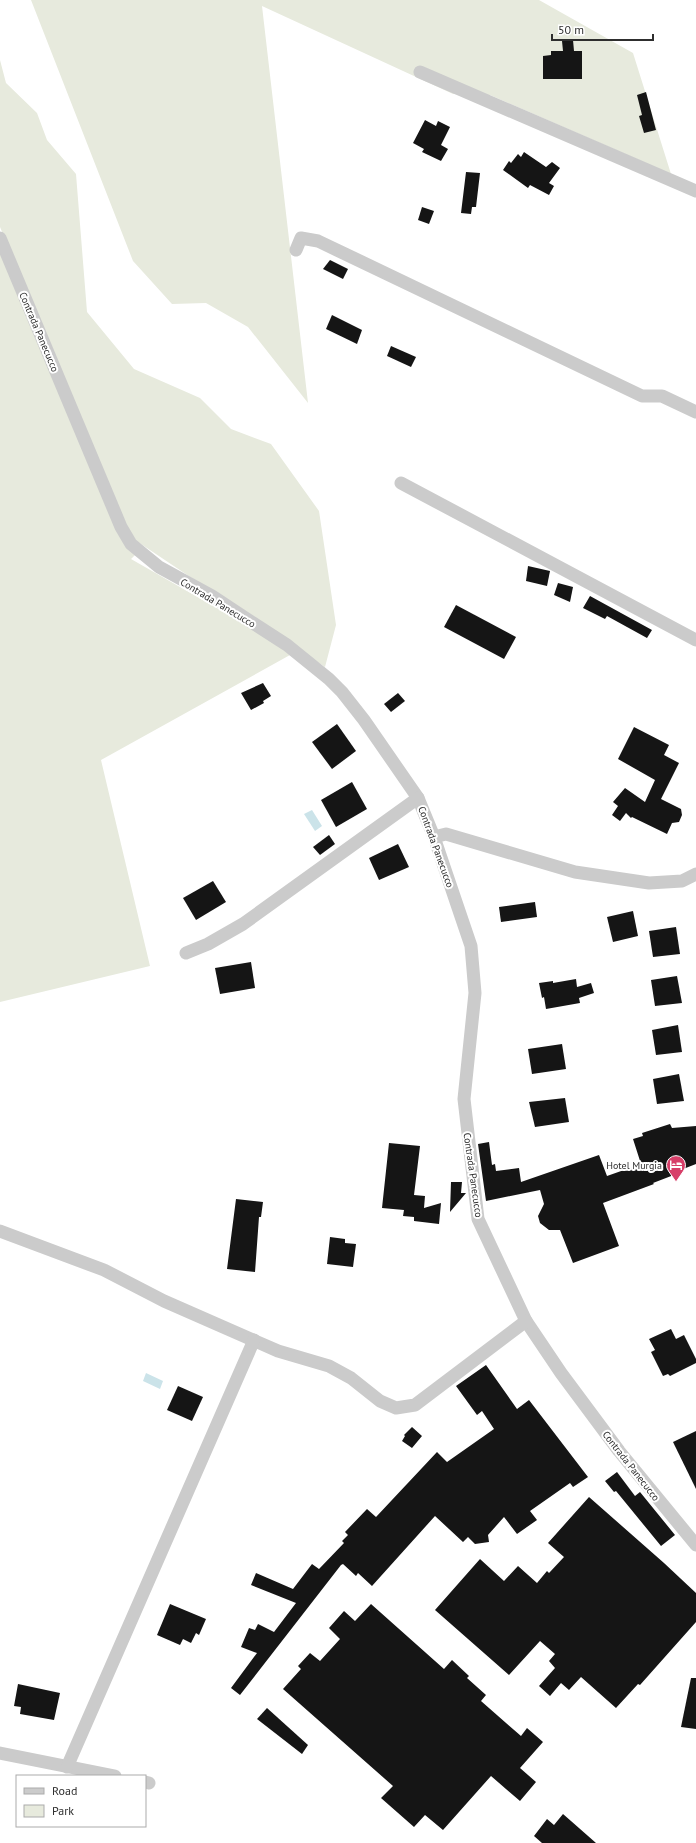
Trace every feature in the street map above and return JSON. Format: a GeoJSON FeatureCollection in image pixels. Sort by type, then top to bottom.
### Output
{"type":"FeatureCollection","features":[{"type":"Feature","properties":{"kind":"street"},"geometry":{"type":"LineString","coordinates":[[420,72],[696,192]]}},
{"type":"Feature","properties":{"kind":"street","name":"Contrada Panecucco"},"geometry":{"type":"LineString","coordinates":[[0,238],[121,527],[131,544],[143,555],[168,573],[212,596],[287,645],[329,679],[342,692],[364,720],[418,798],[434,837],[471,946],[475,993],[464,1098],[478,1220],[526,1321],[561,1373],[619,1451],[696,1545]]}},
{"type":"Feature","properties":{"kind":"street"},"geometry":{"type":"LineString","coordinates":[[296,250],[302,238],[318,241],[642,396],[662,396],[696,412]]}},
{"type":"Feature","properties":{"kind":"street"},"geometry":{"type":"LineString","coordinates":[[401,483],[696,640]]}},
{"type":"Feature","properties":{"kind":"street"},"geometry":{"type":"LineString","coordinates":[[186,953],[208,944],[244,924],[418,798]]}},
{"type":"Feature","properties":{"kind":"street"},"geometry":{"type":"LineString","coordinates":[[434,837],[446,834],[575,872],[649,883],[682,881],[696,874]]}},
{"type":"Feature","properties":{"kind":"street"},"geometry":{"type":"LineString","coordinates":[[682,881],[696,886]]}},
{"type":"Feature","properties":{"kind":"street"},"geometry":{"type":"LineString","coordinates":[[0,1231],[104,1270],[164,1301],[278,1352],[329,1366],[351,1378],[380,1401],[396,1408],[415,1405],[526,1321]]}},
{"type":"Feature","properties":{"kind":"street"},"geometry":{"type":"LineString","coordinates":[[67,1766],[254,1340]]}},
{"type":"Feature","properties":{"kind":"street"},"geometry":{"type":"LineString","coordinates":[[0,1753],[110,1775]]}},
{"type":"Feature","properties":{"kind":"green space"},"geometry":{"type":"Polygon","coordinates":[[[31,0],[539,0],[633,53],[671,174],[490,95],[453,94],[262,6],[308,403],[248,327],[206,303],[172,304],[133,261],[31,0]]]}},
{"type":"Feature","properties":{"kind":"green space"},"geometry":{"type":"Polygon","coordinates":[[[0,60],[6,83],[37,113],[47,140],[76,174],[87,312],[134,369],[200,398],[231,429],[271,444],[319,511],[336,625],[325,667],[129,536],[0,227],[0,60]]]}},
{"type":"Feature","properties":{"kind":"green space"},"geometry":{"type":"Polygon","coordinates":[[[0,245],[136,554],[131,559],[264,635],[290,655],[101,760],[150,966],[0,1002],[0,245]]]}},
{"type":"Feature","properties":{"kind":"water"},"geometry":{"type":"Polygon","coordinates":[[[312,810],[322,826],[315,831],[304,814],[312,810]]]}},
{"type":"Feature","properties":{"kind":"water"},"geometry":{"type":"Polygon","coordinates":[[[146,1373],[163,1381],[160,1389],[143,1381],[146,1373]]]}},
{"type":"Feature","properties":{"kind":"building"},"geometry":{"type":"Polygon","coordinates":[[[573,40],[574,51],[582,51],[582,79],[543,79],[543,56],[551,55],[551,51],[563,51],[562,41],[573,40]]]}},
{"type":"Feature","properties":{"kind":"building"},"geometry":{"type":"Polygon","coordinates":[[[646,92],[656,130],[644,133],[639,116],[642,115],[637,95],[646,92]]]}},
{"type":"Feature","properties":{"kind":"building"},"geometry":{"type":"Polygon","coordinates":[[[425,120],[436,126],[438,121],[450,127],[441,145],[448,149],[441,161],[422,152],[424,149],[413,143],[425,120]]]}},
{"type":"Feature","properties":{"kind":"building"},"geometry":{"type":"Polygon","coordinates":[[[524,152],[546,167],[552,162],[560,168],[549,183],[554,186],[549,195],[530,185],[528,188],[503,170],[509,161],[511,163],[518,154],[521,157],[524,152]]]}},
{"type":"Feature","properties":{"kind":"building"},"geometry":{"type":"Polygon","coordinates":[[[466,172],[480,173],[476,207],[472,207],[471,214],[461,213],[466,172]]]}},
{"type":"Feature","properties":{"kind":"building"},"geometry":{"type":"Polygon","coordinates":[[[422,207],[434,211],[429,224],[418,220],[422,207]]]}},
{"type":"Feature","properties":{"kind":"building"},"geometry":{"type":"Polygon","coordinates":[[[330,260],[348,269],[343,279],[323,269],[330,260]]]}},
{"type":"Feature","properties":{"kind":"building"},"geometry":{"type":"Polygon","coordinates":[[[332,315],[362,330],[357,344],[326,329],[332,315]]]}},
{"type":"Feature","properties":{"kind":"building"},"geometry":{"type":"Polygon","coordinates":[[[391,346],[416,357],[411,367],[387,356],[391,346]]]}},
{"type":"Feature","properties":{"kind":"building"},"geometry":{"type":"Polygon","coordinates":[[[528,566],[550,571],[547,586],[526,581],[528,566]]]}},
{"type":"Feature","properties":{"kind":"building"},"geometry":{"type":"Polygon","coordinates":[[[558,583],[573,587],[570,602],[554,595],[558,583]]]}},
{"type":"Feature","properties":{"kind":"building"},"geometry":{"type":"Polygon","coordinates":[[[590,596],[652,630],[647,638],[607,616],[605,619],[583,608],[590,596]]]}},
{"type":"Feature","properties":{"kind":"building"},"geometry":{"type":"Polygon","coordinates":[[[456,605],[516,637],[504,659],[444,627],[456,605]]]}},
{"type":"Feature","properties":{"kind":"building"},"geometry":{"type":"Polygon","coordinates":[[[263,683],[271,696],[263,701],[264,703],[251,710],[241,693],[263,683]]]}},
{"type":"Feature","properties":{"kind":"building"},"geometry":{"type":"Polygon","coordinates":[[[398,693],[405,701],[391,712],[384,704],[398,693]]]}},
{"type":"Feature","properties":{"kind":"building"},"geometry":{"type":"Polygon","coordinates":[[[337,724],[356,751],[332,769],[312,742],[337,724]]]}},
{"type":"Feature","properties":{"kind":"building"},"geometry":{"type":"Polygon","coordinates":[[[634,727],[669,745],[664,755],[679,763],[661,799],[681,809],[682,815],[679,822],[672,823],[667,834],[632,817],[631,818],[626,813],[620,821],[612,815],[618,806],[613,802],[625,788],[645,802],[655,780],[618,759],[634,727]]]}},
{"type":"Feature","properties":{"kind":"building"},"geometry":{"type":"Polygon","coordinates":[[[352,782],[367,809],[336,827],[321,800],[352,782]]]}},
{"type":"Feature","properties":{"kind":"building"},"geometry":{"type":"Polygon","coordinates":[[[329,835],[335,844],[320,855],[313,847],[329,835]]]}},
{"type":"Feature","properties":{"kind":"building"},"geometry":{"type":"Polygon","coordinates":[[[398,844],[409,867],[379,880],[369,858],[398,844]]]}},
{"type":"Feature","properties":{"kind":"building"},"geometry":{"type":"Polygon","coordinates":[[[213,881],[226,902],[196,920],[183,898],[213,881]]]}},
{"type":"Feature","properties":{"kind":"building"},"geometry":{"type":"Polygon","coordinates":[[[535,902],[537,917],[501,922],[499,907],[535,902]]]}},
{"type":"Feature","properties":{"kind":"building"},"geometry":{"type":"Polygon","coordinates":[[[633,911],[638,936],[613,942],[607,917],[633,911]]]}},
{"type":"Feature","properties":{"kind":"building"},"geometry":{"type":"Polygon","coordinates":[[[676,927],[680,954],[653,957],[649,931],[676,927]]]}},
{"type":"Feature","properties":{"kind":"building"},"geometry":{"type":"Polygon","coordinates":[[[251,962],[255,988],[220,994],[215,968],[251,962]]]}},
{"type":"Feature","properties":{"kind":"building"},"geometry":{"type":"Polygon","coordinates":[[[677,976],[682,1003],[655,1006],[651,980],[677,976]]]}},
{"type":"Feature","properties":{"kind":"building"},"geometry":{"type":"Polygon","coordinates":[[[576,979],[577,987],[591,983],[594,993],[579,998],[580,1003],[546,1009],[539,983],[553,981],[553,983],[576,979]]]}},
{"type":"Feature","properties":{"kind":"building"},"geometry":{"type":"Polygon","coordinates":[[[678,1025],[682,1052],[656,1055],[652,1030],[678,1025]]]}},
{"type":"Feature","properties":{"kind":"building"},"geometry":{"type":"Polygon","coordinates":[[[562,1044],[566,1069],[532,1074],[528,1049],[562,1044]]]}},
{"type":"Feature","properties":{"kind":"building"},"geometry":{"type":"Polygon","coordinates":[[[679,1074],[684,1101],[657,1104],[653,1079],[679,1074]]]}},
{"type":"Feature","properties":{"kind":"building"},"geometry":{"type":"Polygon","coordinates":[[[565,1098],[569,1122],[535,1127],[529,1102],[565,1098]]]}},
{"type":"Feature","properties":{"kind":"building"},"geometry":{"type":"Polygon","coordinates":[[[670,1124],[672,1128],[696,1126],[696,1164],[678,1171],[679,1173],[653,1183],[654,1184],[603,1203],[619,1246],[573,1263],[560,1230],[549,1230],[540,1223],[538,1216],[544,1204],[540,1190],[486,1201],[478,1144],[489,1142],[492,1165],[495,1164],[496,1171],[519,1168],[521,1182],[599,1155],[607,1176],[641,1164],[633,1139],[643,1136],[642,1133],[670,1124]]]}},
{"type":"Feature","properties":{"kind":"building"},"geometry":{"type":"Polygon","coordinates":[[[389,1143],[420,1146],[414,1195],[425,1196],[424,1208],[441,1203],[439,1224],[414,1221],[414,1217],[403,1216],[404,1210],[382,1208],[389,1143]]]}},
{"type":"Feature","properties":{"kind":"building"},"geometry":{"type":"Polygon","coordinates":[[[451,1182],[462,1182],[461,1193],[466,1193],[450,1212],[451,1182]]]}},
{"type":"Feature","properties":{"kind":"building"},"geometry":{"type":"Polygon","coordinates":[[[236,1199],[263,1202],[261,1217],[259,1217],[255,1272],[227,1269],[236,1199]]]}},
{"type":"Feature","properties":{"kind":"building"},"geometry":{"type":"Polygon","coordinates":[[[330,1237],[345,1239],[345,1243],[356,1244],[353,1267],[327,1264],[330,1237]]]}},
{"type":"Feature","properties":{"kind":"building"},"geometry":{"type":"Polygon","coordinates":[[[671,1329],[676,1339],[684,1335],[696,1359],[696,1363],[670,1376],[668,1374],[663,1376],[651,1352],[655,1350],[649,1339],[671,1329]]]}},
{"type":"Feature","properties":{"kind":"building"},"geometry":{"type":"Polygon","coordinates":[[[486,1365],[517,1409],[529,1400],[588,1477],[573,1487],[570,1483],[530,1511],[537,1520],[517,1534],[504,1517],[488,1535],[489,1542],[475,1544],[468,1537],[463,1542],[435,1516],[372,1586],[358,1573],[356,1576],[343,1564],[341,1565],[240,1695],[231,1688],[257,1653],[241,1647],[249,1628],[255,1630],[258,1624],[274,1632],[296,1603],[251,1585],[256,1573],[293,1589],[312,1564],[319,1569],[344,1543],[342,1541],[348,1535],[345,1532],[367,1509],[376,1517],[437,1452],[447,1462],[494,1429],[482,1411],[477,1415],[456,1386],[486,1365]]]}},
{"type":"Feature","properties":{"kind":"building"},"geometry":{"type":"Polygon","coordinates":[[[178,1386],[203,1397],[192,1421],[167,1410],[178,1386]]]}},
{"type":"Feature","properties":{"kind":"building"},"geometry":{"type":"Polygon","coordinates":[[[412,1427],[422,1436],[412,1448],[402,1441],[405,1436],[404,1435],[412,1427]]]}},
{"type":"Feature","properties":{"kind":"building"},"geometry":{"type":"Polygon","coordinates":[[[696,1431],[696,1489],[673,1442],[696,1431]]]}},
{"type":"Feature","properties":{"kind":"building"},"geometry":{"type":"Polygon","coordinates":[[[617,1472],[635,1496],[640,1492],[675,1535],[661,1546],[616,1491],[614,1492],[605,1481],[617,1472]]]}},
{"type":"Feature","properties":{"kind":"building"},"geometry":{"type":"Polygon","coordinates":[[[589,1497],[696,1593],[696,1622],[640,1685],[638,1684],[616,1708],[581,1677],[569,1690],[561,1683],[550,1696],[539,1686],[555,1668],[549,1661],[555,1654],[540,1641],[509,1675],[435,1610],[480,1559],[504,1581],[518,1566],[537,1583],[547,1571],[549,1573],[564,1557],[548,1543],[589,1497]]]}},
{"type":"Feature","properties":{"kind":"building"},"geometry":{"type":"Polygon","coordinates":[[[170,1604],[206,1619],[199,1635],[196,1633],[191,1643],[183,1639],[180,1645],[157,1635],[170,1604]]]}},
{"type":"Feature","properties":{"kind":"building"},"geometry":{"type":"Polygon","coordinates":[[[371,1604],[444,1669],[452,1660],[469,1676],[467,1678],[486,1695],[481,1701],[521,1736],[527,1728],[543,1742],[520,1768],[536,1782],[520,1801],[491,1776],[443,1830],[425,1815],[414,1827],[381,1798],[393,1786],[283,1689],[301,1669],[298,1666],[310,1653],[320,1661],[340,1639],[329,1628],[344,1611],[355,1621],[371,1604]]]}},
{"type":"Feature","properties":{"kind":"building"},"geometry":{"type":"Polygon","coordinates":[[[691,1678],[696,1678],[696,1729],[681,1727],[691,1678]]]}},
{"type":"Feature","properties":{"kind":"building"},"geometry":{"type":"Polygon","coordinates":[[[18,1684],[60,1693],[54,1720],[20,1714],[21,1707],[14,1706],[18,1684]]]}},
{"type":"Feature","properties":{"kind":"building"},"geometry":{"type":"Polygon","coordinates":[[[267,1708],[308,1745],[302,1754],[257,1719],[267,1708]]]}},
{"type":"Feature","properties":{"kind":"building"},"geometry":{"type":"Polygon","coordinates":[[[563,1814],[596,1843],[542,1843],[534,1836],[547,1819],[554,1825],[563,1814]]]}},
{"type":"Feature","properties":{"kind":"place","name":"Hotel Murgia"},"geometry":{"type":"Point","coordinates":[676,1182]}}]}
